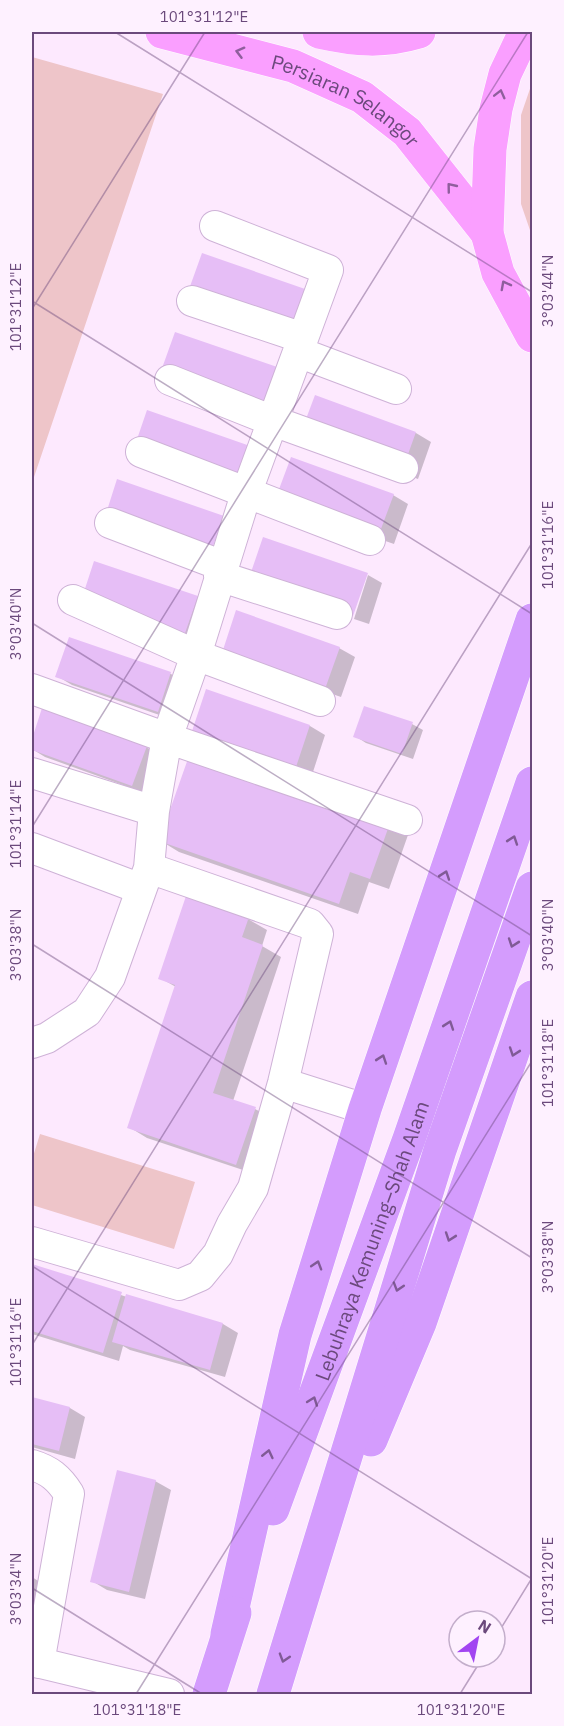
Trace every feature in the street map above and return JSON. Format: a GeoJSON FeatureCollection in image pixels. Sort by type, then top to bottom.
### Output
{"type":"FeatureCollection","features":[{"type":"Feature","properties":{"kind":"highway"},"geometry":{"type":"LineString","coordinates":[[227,1634],[295,1335],[365,1109],[532,620]]}},
{"type":"Feature","properties":{"kind":"highway","name":"Lebuhraya Kemuning–Shah Alam"},"geometry":{"type":"LineString","coordinates":[[209,1695],[227,1634],[409,1139],[532,783]]}},
{"type":"Feature","properties":{"kind":"highway","name":"Lebuhraya Kemuning–Shah Alam"},"geometry":{"type":"LineString","coordinates":[[273,1695],[440,1150],[532,888]]}},
{"type":"Feature","properties":{"kind":"highway"},"geometry":{"type":"LineString","coordinates":[[295,1622],[420,1323],[532,997]]}},
{"type":"Feature","properties":{"kind":"main road","name":"Persiaran Selangor"},"geometry":{"type":"LineString","coordinates":[[162,32],[293,66],[362,97],[407,132],[487,233]]}},
{"type":"Feature","properties":{"kind":"main road"},"geometry":{"type":"LineString","coordinates":[[319,32],[376,40],[396,39],[419,32]]}},
{"type":"Feature","properties":{"kind":"main road"},"geometry":{"type":"LineString","coordinates":[[525,32],[505,74],[496,109],[490,149],[487,233],[498,273],[532,336]]}},
{"type":"Feature","properties":{"kind":"lane"},"geometry":{"type":"LineString","coordinates":[[32,1042],[47,1038],[87,1012],[110,977],[145,878],[167,738],[196,655],[246,494],[328,270],[215,226]]}},
{"type":"Feature","properties":{"kind":"lane"},"geometry":{"type":"LineString","coordinates":[[192,301],[301,345],[396,389]]}},
{"type":"Feature","properties":{"kind":"lane"},"geometry":{"type":"LineString","coordinates":[[170,380],[403,468]]}},
{"type":"Feature","properties":{"kind":"lane"},"geometry":{"type":"LineString","coordinates":[[141,452],[370,540]]}},
{"type":"Feature","properties":{"kind":"lane"},"geometry":{"type":"LineString","coordinates":[[110,523],[221,571],[337,614]]}},
{"type":"Feature","properties":{"kind":"lane"},"geometry":{"type":"LineString","coordinates":[[73,600],[196,655],[320,701]]}},
{"type":"Feature","properties":{"kind":"lane"},"geometry":{"type":"LineString","coordinates":[[32,689],[407,820]]}},
{"type":"Feature","properties":{"kind":"lane"},"geometry":{"type":"LineString","coordinates":[[32,773],[154,811]]}},
{"type":"Feature","properties":{"kind":"lane"},"geometry":{"type":"LineString","coordinates":[[32,848],[310,924],[318,934],[283,1083],[253,1188],[218,1254],[200,1276],[179,1285],[32,1242]]}},
{"type":"Feature","properties":{"kind":"lane"},"geometry":{"type":"LineString","coordinates":[[283,1083],[365,1109]]}},
{"type":"Feature","properties":{"kind":"lane"},"geometry":{"type":"LineString","coordinates":[[32,1465],[44,1469],[59,1479],[69,1494],[35,1662],[69,1683],[169,1695]]}},
{"type":"Feature","properties":{"kind":"shaded area"},"geometry":{"type":"Polygon","coordinates":[[[32,57],[163,94],[32,483],[32,57]]]}},
{"type":"Feature","properties":{"kind":"shaded area"},"geometry":{"type":"Polygon","coordinates":[[[532,83],[532,236],[521,204],[521,115],[532,83]]]}},
{"type":"Feature","properties":{"kind":"shaded area"},"geometry":{"type":"Polygon","coordinates":[[[40,1134],[195,1182],[174,1249],[32,1205],[32,1160],[40,1134]]]}},
{"type":"Feature","properties":{"kind":"building"},"geometry":{"type":"Polygon","coordinates":[[[202,253],[305,289],[291,329],[188,292],[202,253]]]}},
{"type":"Feature","properties":{"kind":"building"},"geometry":{"type":"Polygon","coordinates":[[[175,332],[280,368],[266,408],[161,371],[175,332]]]}},
{"type":"Feature","properties":{"kind":"building"},"geometry":{"type":"Polygon","coordinates":[[[315,395],[416,432],[402,471],[300,435],[315,395]]]}},
{"type":"Feature","properties":{"kind":"building"},"geometry":{"type":"Polygon","coordinates":[[[147,410],[253,447],[240,484],[134,448],[147,410]]]}},
{"type":"Feature","properties":{"kind":"building"},"geometry":{"type":"Polygon","coordinates":[[[291,457],[394,494],[378,537],[275,500],[291,457]]]}},
{"type":"Feature","properties":{"kind":"building"},"geometry":{"type":"Polygon","coordinates":[[[117,479],[224,516],[209,557],[104,520],[117,479]]]}},
{"type":"Feature","properties":{"kind":"building"},"geometry":{"type":"Polygon","coordinates":[[[263,537],[368,573],[353,616],[248,581],[263,537]]]}},
{"type":"Feature","properties":{"kind":"building"},"geometry":{"type":"Polygon","coordinates":[[[94,561],[198,596],[184,636],[81,601],[94,561]]]}},
{"type":"Feature","properties":{"kind":"building"},"geometry":{"type":"Polygon","coordinates":[[[236,610],[340,647],[325,689],[222,653],[236,610]]]}},
{"type":"Feature","properties":{"kind":"building"},"geometry":{"type":"Polygon","coordinates":[[[69,637],[171,672],[158,712],[55,677],[69,637]]]}},
{"type":"Feature","properties":{"kind":"building"},"geometry":{"type":"Polygon","coordinates":[[[206,689],[310,725],[296,767],[192,731],[206,689]]]}},
{"type":"Feature","properties":{"kind":"building"},"geometry":{"type":"Polygon","coordinates":[[[364,706],[413,722],[402,754],[353,737],[364,706]]]}},
{"type":"Feature","properties":{"kind":"building"},"geometry":{"type":"Polygon","coordinates":[[[42,708],[147,746],[132,786],[32,750],[32,739],[42,708]]]}},
{"type":"Feature","properties":{"kind":"building"},"geometry":{"type":"Polygon","coordinates":[[[190,753],[390,823],[370,879],[350,872],[339,904],[159,841],[190,753]]]}},
{"type":"Feature","properties":{"kind":"building"},"geometry":{"type":"Polygon","coordinates":[[[186,896],[249,917],[242,937],[263,945],[213,1093],[256,1107],[236,1165],[127,1128],[175,985],[158,979],[186,896]]]}},
{"type":"Feature","properties":{"kind":"building"},"geometry":{"type":"Polygon","coordinates":[[[32,1264],[122,1292],[103,1353],[32,1331],[32,1264]]]}},
{"type":"Feature","properties":{"kind":"building"},"geometry":{"type":"Polygon","coordinates":[[[126,1294],[223,1323],[210,1370],[112,1342],[126,1294]]]}},
{"type":"Feature","properties":{"kind":"building"},"geometry":{"type":"Polygon","coordinates":[[[32,1397],[70,1407],[59,1451],[32,1444],[32,1397]]]}},
{"type":"Feature","properties":{"kind":"building"},"geometry":{"type":"Polygon","coordinates":[[[117,1470],[156,1480],[129,1592],[90,1582],[117,1470]]]}}]}
